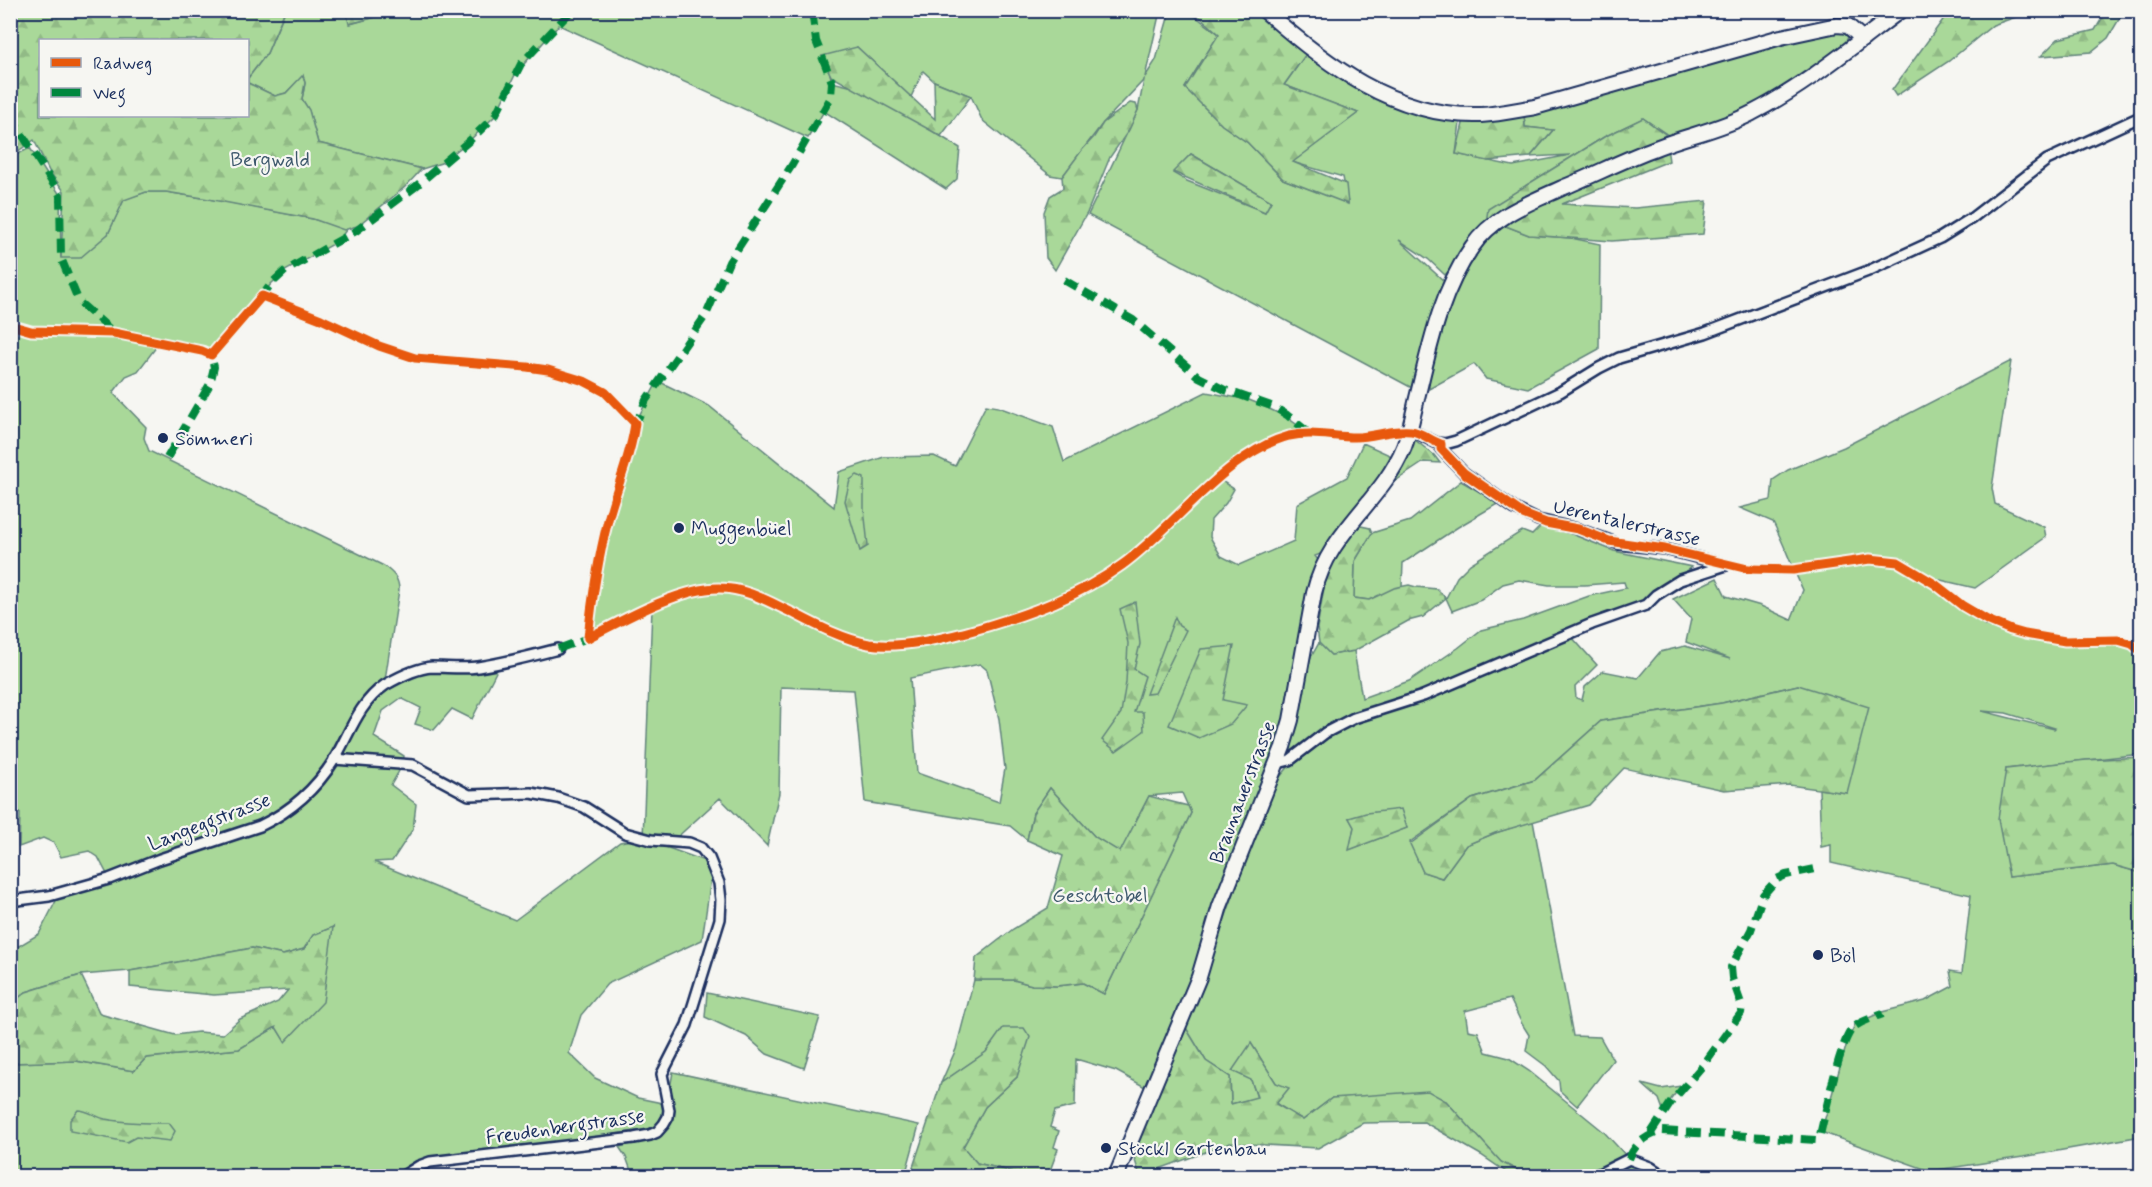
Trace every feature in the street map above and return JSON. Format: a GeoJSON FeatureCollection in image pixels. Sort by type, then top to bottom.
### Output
{"type":"FeatureCollection","features":[{"type":"Feature","properties":{"kind":"street"},"geometry":{"type":"LineString","coordinates":[[1264,10],[1316,55],[1372,89],[1413,105],[1478,115],[1535,107],[1773,39],[1837,25],[1848,26],[1863,39]]}},
{"type":"Feature","properties":{"kind":"street","name":"Braunauerstrasse"},"geometry":{"type":"LineString","coordinates":[[1116,1176],[1199,977],[1220,906],[1278,763],[1291,720],[1319,573],[1337,540],[1394,466],[1404,446],[1437,317],[1471,248],[1485,231],[1513,211],[1657,147],[1726,125],[1754,113],[1784,95],[1901,10]]}},
{"type":"Feature","properties":{"kind":"street"},"geometry":{"type":"LineString","coordinates":[[1409,431],[1441,444],[1462,439],[1560,392],[1620,358],[1697,336],[1868,271],[1940,238],[1972,218],[2047,160],[2142,117]]}},
{"type":"Feature","properties":{"kind":"street","name":"Uerentalerstrasse"},"geometry":{"type":"LineString","coordinates":[[1278,763],[1290,760],[1325,733],[1354,718],[1423,696],[1592,624],[1646,605],[1656,595],[1680,580],[1726,564],[1665,549],[1619,544],[1578,529],[1546,523],[1530,517],[1457,468],[1441,449],[1441,444]]}},
{"type":"Feature","properties":{"kind":"street","name":"Langeggstrasse"},"geometry":{"type":"LineString","coordinates":[[10,901],[60,893],[109,879],[160,859],[260,826],[281,814],[304,797],[334,759],[361,709],[384,686],[408,673],[430,667],[474,668],[500,664],[558,649]]}},
{"type":"Feature","properties":{"kind":"street","name":"Freudenbergstrasse"},"geometry":{"type":"LineString","coordinates":[[334,759],[413,765],[469,795],[531,793],[568,800],[636,837],[685,842],[697,846],[710,858],[719,883],[721,908],[717,932],[682,1037],[662,1074],[669,1113],[660,1129],[650,1135],[634,1138],[430,1162],[403,1176]]}},
{"type":"Feature","properties":{"kind":"street"},"geometry":{"type":"LineString","coordinates":[[1595,1176],[1629,1159],[1650,1167],[1664,1176]]}},
{"type":"Feature","properties":{"kind":"green space","name":"Bergwald"},"geometry":{"type":"Polygon","coordinates":[[[285,10],[267,53],[249,77],[249,39],[39,39],[39,117],[249,117],[249,83],[275,96],[286,93],[303,75],[305,83],[302,99],[309,110],[318,143],[422,169],[405,187],[357,226],[344,230],[313,219],[166,192],[146,192],[124,200],[108,234],[80,258],[61,258],[64,191],[49,171],[34,140],[11,156],[11,11],[285,10]]]}},
{"type":"Feature","properties":{"kind":"green space"},"geometry":{"type":"Polygon","coordinates":[[[346,10],[398,10],[398,11],[349,24],[346,10]]]}},
{"type":"Feature","properties":{"kind":"green space"},"geometry":{"type":"Polygon","coordinates":[[[1950,10],[2033,11],[1993,25],[1949,61],[1896,96],[1892,90],[1950,10]]]}},
{"type":"Feature","properties":{"kind":"green space"},"geometry":{"type":"Polygon","coordinates":[[[2107,10],[2124,11],[2108,38],[2091,52],[2041,56],[2058,39],[2095,30],[2107,10]]]}},
{"type":"Feature","properties":{"kind":"green space"},"geometry":{"type":"Polygon","coordinates":[[[285,11],[346,11],[350,24],[398,11],[1160,11],[1145,77],[1156,60],[1170,11],[1188,11],[1219,34],[1185,88],[1222,125],[1248,143],[1283,179],[1348,203],[1343,177],[1292,162],[1358,113],[1284,85],[1306,54],[1415,112],[1460,122],[1456,154],[1513,166],[1570,155],[1530,157],[1553,130],[1525,127],[1524,115],[1719,59],[1842,29],[1848,37],[1841,47],[1811,72],[1749,109],[1719,123],[1671,137],[1643,118],[1604,137],[1489,209],[1485,231],[1445,275],[1428,259],[1399,240],[1445,282],[1430,341],[1416,369],[1414,389],[1088,215],[1138,110],[1144,80],[1103,123],[1062,177],[1050,175],[982,120],[971,96],[934,81],[923,71],[911,97],[857,47],[829,70],[832,82],[865,90],[960,148],[957,179],[946,189],[824,111],[808,138],[559,25],[516,73],[495,116],[441,163],[422,169],[318,143],[309,111],[302,99],[305,83],[303,76],[286,93],[275,96],[249,83],[249,77],[267,53],[285,11]],[[1191,154],[1173,173],[1187,181],[1265,212],[1271,201],[1191,154]]]}},
{"type":"Feature","properties":{"kind":"green space"},"geometry":{"type":"Polygon","coordinates":[[[1193,11],[1256,11],[1306,54],[1284,85],[1358,113],[1293,162],[1346,184],[1348,204],[1283,179],[1248,143],[1222,125],[1185,88],[1219,34],[1193,11]]]}},
{"type":"Feature","properties":{"kind":"green space"},"geometry":{"type":"Polygon","coordinates":[[[857,47],[935,119],[934,81],[971,96],[941,136],[831,76],[822,56],[857,47]]]}},
{"type":"Feature","properties":{"kind":"green space"},"geometry":{"type":"Polygon","coordinates":[[[1130,103],[1136,104],[1138,110],[1129,130],[1110,157],[1087,213],[1055,270],[1046,258],[1044,212],[1050,196],[1063,188],[1062,177],[1103,123],[1130,103]]]}},
{"type":"Feature","properties":{"kind":"green space"},"geometry":{"type":"Polygon","coordinates":[[[1524,115],[1525,127],[1553,130],[1530,157],[1488,161],[1456,154],[1464,119],[1524,115]]]}},
{"type":"Feature","properties":{"kind":"green space"},"geometry":{"type":"Polygon","coordinates":[[[1643,118],[1665,134],[1669,161],[1562,204],[1635,208],[1707,201],[1703,234],[1612,241],[1529,235],[1506,226],[1485,231],[1488,209],[1604,137],[1643,118]]]}},
{"type":"Feature","properties":{"kind":"green space"},"geometry":{"type":"Polygon","coordinates":[[[30,148],[60,195],[61,257],[108,234],[124,199],[146,192],[166,192],[227,202],[313,219],[347,229],[337,242],[285,271],[271,284],[232,333],[211,355],[160,342],[138,371],[126,376],[113,393],[146,427],[144,438],[149,451],[384,566],[393,574],[397,579],[399,590],[384,686],[408,673],[500,664],[472,719],[452,709],[434,730],[415,724],[421,708],[401,698],[383,711],[374,737],[404,756],[403,764],[391,785],[416,804],[413,829],[392,861],[374,862],[515,920],[620,842],[643,838],[652,609],[694,594],[726,591],[744,594],[762,601],[835,636],[862,645],[892,646],[958,636],[1034,614],[1104,579],[1150,545],[1220,480],[1234,489],[1226,503],[1211,520],[1210,537],[1221,556],[1239,565],[1294,541],[1297,504],[1347,477],[1363,443],[1394,457],[1323,553],[1315,556],[1319,561],[1284,731],[1152,1091],[1116,1071],[1076,1059],[1075,1106],[1055,1111],[1050,1127],[1059,1131],[1054,1147],[1058,1149],[1048,1176],[1030,1176],[977,1163],[963,1147],[985,1107],[1017,1077],[1003,1029],[986,1052],[941,1083],[956,1049],[974,980],[1014,980],[1032,985],[1057,986],[1083,983],[1104,994],[1191,813],[1182,793],[1149,796],[1120,853],[1095,837],[1050,788],[1033,813],[1027,840],[1010,826],[865,802],[854,690],[781,687],[779,793],[767,846],[720,798],[673,841],[646,840],[713,864],[702,940],[607,984],[581,1015],[569,1053],[595,1078],[638,1098],[667,1104],[673,1072],[919,1125],[905,1176],[633,1176],[626,1157],[619,1147],[642,1140],[661,1127],[431,1162],[407,1176],[11,1176],[11,1063],[76,1061],[134,1071],[146,1058],[239,1049],[276,1027],[285,1041],[333,927],[313,935],[304,949],[283,955],[252,948],[130,971],[81,975],[26,992],[11,1004],[11,945],[19,946],[39,934],[60,893],[109,878],[98,857],[89,851],[61,857],[54,843],[43,838],[19,847],[20,813],[11,814],[10,158],[30,148]],[[980,664],[910,678],[917,773],[999,802],[1005,769],[999,719],[987,670],[980,664]]]}},
{"type":"Feature","properties":{"kind":"green space"},"geometry":{"type":"Polygon","coordinates":[[[1191,154],[1271,201],[1265,212],[1173,172],[1191,154]]]}},
{"type":"Feature","properties":{"kind":"green space"},"geometry":{"type":"Polygon","coordinates":[[[1506,226],[1529,235],[1571,238],[1600,244],[1599,349],[1528,388],[1486,379],[1474,364],[1429,389],[1430,361],[1442,311],[1475,246],[1495,228],[1506,226]]]}},
{"type":"Feature","properties":{"kind":"green space"},"geometry":{"type":"Polygon","coordinates":[[[2011,361],[1992,488],[1995,504],[2044,527],[2046,537],[1975,588],[1932,578],[1906,566],[1935,584],[1985,626],[2065,641],[2095,640],[2132,644],[2141,658],[2141,754],[2006,769],[2009,877],[2113,865],[2141,873],[2141,1136],[1930,1171],[1821,1132],[1847,1043],[1855,1024],[1882,1012],[1925,1001],[1953,986],[1950,971],[1962,973],[1971,895],[1831,863],[1831,845],[1821,847],[1819,789],[1847,793],[1798,685],[1722,703],[1601,721],[1535,780],[1472,799],[1410,842],[1423,872],[1442,878],[1466,845],[1533,821],[1573,1036],[1600,1037],[1613,1060],[1577,1106],[1560,1091],[1559,1081],[1546,1066],[1526,1051],[1529,1035],[1510,999],[1465,1011],[1468,1030],[1478,1032],[1486,1052],[1509,1058],[1529,1071],[1604,1132],[1629,1159],[1655,1176],[1642,1176],[1645,1173],[1619,1176],[1529,1176],[1501,1162],[1446,1101],[1332,1098],[1303,1120],[1275,1103],[1276,1083],[1251,1043],[1251,1080],[1257,1098],[1231,1104],[1230,1077],[1206,1061],[1186,1028],[1260,820],[1279,778],[1303,750],[1325,733],[1570,635],[1597,665],[1575,687],[1576,698],[1582,700],[1585,687],[1603,671],[1638,678],[1660,652],[1685,646],[1730,659],[1686,642],[1691,619],[1673,599],[1717,578],[1726,596],[1761,606],[1791,620],[1803,590],[1777,530],[1773,522],[1740,508],[1771,500],[1773,480],[1788,470],[1844,447],[2011,361]],[[1982,711],[2054,729],[2055,728],[2006,713],[1982,711]],[[1349,818],[1354,827],[1350,849],[1406,828],[1349,818]]]}},
{"type":"Feature","properties":{"kind":"green space"},"geometry":{"type":"Polygon","coordinates":[[[658,381],[709,406],[834,507],[839,472],[884,457],[934,456],[955,466],[986,405],[998,407],[1053,427],[1064,462],[1206,392],[1259,404],[1286,417],[1296,424],[1300,432],[1258,447],[1224,470],[1149,540],[1114,568],[1071,593],[1001,620],[910,640],[888,643],[867,642],[830,630],[757,594],[739,588],[720,586],[689,590],[673,595],[597,630],[592,630],[591,609],[608,521],[635,423],[658,381]]]}},
{"type":"Feature","properties":{"kind":"green space"},"geometry":{"type":"Polygon","coordinates":[[[1415,440],[1434,455],[1440,463],[1424,462],[1385,488],[1412,442],[1415,440]]]}},
{"type":"Feature","properties":{"kind":"green space"},"geometry":{"type":"Polygon","coordinates":[[[857,475],[864,478],[868,546],[860,551],[845,501],[850,480],[857,475]]]}},
{"type":"Feature","properties":{"kind":"green space"},"geometry":{"type":"Polygon","coordinates":[[[1461,481],[1499,503],[1403,563],[1402,586],[1369,600],[1354,598],[1355,561],[1372,533],[1410,521],[1461,481]]]}},
{"type":"Feature","properties":{"kind":"green space"},"geometry":{"type":"Polygon","coordinates":[[[1544,523],[1614,551],[1692,567],[1647,603],[1424,692],[1357,714],[1290,757],[1285,755],[1306,666],[1319,643],[1331,655],[1354,651],[1362,698],[1409,681],[1481,630],[1523,620],[1589,596],[1626,588],[1624,582],[1549,585],[1519,580],[1503,584],[1481,600],[1452,611],[1446,598],[1457,577],[1470,564],[1522,531],[1532,535],[1544,523]]]}},
{"type":"Feature","properties":{"kind":"green space"},"geometry":{"type":"Polygon","coordinates":[[[1361,526],[1370,528],[1372,533],[1355,561],[1354,598],[1369,600],[1394,588],[1409,585],[1437,589],[1446,598],[1423,617],[1408,621],[1354,651],[1331,655],[1319,643],[1317,628],[1326,576],[1345,537],[1361,526]]]}},
{"type":"Feature","properties":{"kind":"green space"},"geometry":{"type":"Polygon","coordinates":[[[1135,602],[1140,644],[1134,669],[1145,676],[1134,712],[1143,712],[1144,731],[1116,751],[1102,740],[1121,713],[1126,682],[1128,643],[1120,609],[1135,602]]]}},
{"type":"Feature","properties":{"kind":"green space"},"geometry":{"type":"Polygon","coordinates":[[[1175,617],[1179,626],[1186,630],[1155,693],[1146,694],[1175,617]]]}},
{"type":"Feature","properties":{"kind":"green space"},"geometry":{"type":"Polygon","coordinates":[[[1234,646],[1223,700],[1247,705],[1231,724],[1199,738],[1169,725],[1201,649],[1234,646]]]}},
{"type":"Feature","properties":{"kind":"green space"},"geometry":{"type":"Polygon","coordinates":[[[1798,685],[1869,707],[1847,793],[1789,785],[1724,790],[1624,768],[1589,805],[1495,833],[1466,845],[1442,878],[1423,872],[1410,844],[1472,799],[1535,780],[1601,721],[1722,703],[1798,685]]]}},
{"type":"Feature","properties":{"kind":"green space"},"geometry":{"type":"Polygon","coordinates":[[[2141,757],[2141,873],[2113,865],[2009,877],[1998,819],[2006,769],[2086,760],[2141,757]]]}},
{"type":"Feature","properties":{"kind":"green space","name":"Geschtobel"},"geometry":{"type":"Polygon","coordinates":[[[1050,788],[1095,837],[1120,852],[1149,796],[1188,806],[1191,813],[1104,994],[1083,983],[1057,986],[1032,985],[1014,980],[974,980],[976,958],[1013,929],[1048,908],[1063,856],[1027,840],[1033,813],[1050,788]]]}},
{"type":"Feature","properties":{"kind":"green space"},"geometry":{"type":"Polygon","coordinates":[[[1401,809],[1407,828],[1349,850],[1354,827],[1349,818],[1366,813],[1401,809]]]}},
{"type":"Feature","properties":{"kind":"green space"},"geometry":{"type":"Polygon","coordinates":[[[333,927],[323,1002],[285,1042],[276,1027],[239,1049],[146,1058],[134,1071],[76,1061],[11,1063],[11,1004],[26,992],[81,975],[100,1014],[175,1035],[198,1032],[223,1034],[240,1019],[278,1002],[288,990],[214,995],[130,987],[130,971],[252,948],[283,955],[304,949],[313,935],[333,927]]]}},
{"type":"Feature","properties":{"kind":"green space"},"geometry":{"type":"Polygon","coordinates":[[[707,993],[820,1017],[804,1068],[767,1054],[746,1036],[705,1017],[707,993]]]}},
{"type":"Feature","properties":{"kind":"green space"},"geometry":{"type":"Polygon","coordinates":[[[1003,1028],[1024,1028],[1030,1037],[1017,1077],[985,1107],[963,1147],[977,1163],[1030,1176],[917,1176],[913,1167],[941,1083],[986,1052],[1003,1028]]]}},
{"type":"Feature","properties":{"kind":"green space"},"geometry":{"type":"Polygon","coordinates":[[[1186,1028],[1206,1061],[1230,1077],[1231,1104],[1257,1097],[1251,1080],[1232,1071],[1251,1043],[1276,1083],[1289,1088],[1276,1104],[1303,1120],[1332,1098],[1428,1091],[1446,1101],[1501,1162],[1527,1176],[1512,1176],[1424,1122],[1363,1123],[1318,1148],[1230,1143],[1140,1176],[1133,1154],[1186,1028]]]}},
{"type":"Feature","properties":{"kind":"green space"},"geometry":{"type":"Polygon","coordinates":[[[1642,1084],[1661,1089],[1681,1086],[1663,1110],[1659,1099],[1642,1084]]]}},
{"type":"Feature","properties":{"kind":"green space"},"geometry":{"type":"Polygon","coordinates":[[[78,1110],[113,1120],[169,1123],[175,1131],[170,1141],[136,1137],[127,1142],[70,1131],[70,1120],[78,1110]]]}},
{"type":"Feature","properties":{"kind":"marked path"},"geometry":{"type":"LineString","coordinates":[[260,299],[285,271],[356,231],[415,187],[469,141],[495,116],[521,64],[572,10]]}},
{"type":"Feature","properties":{"kind":"marked path"},"geometry":{"type":"LineString","coordinates":[[634,428],[646,400],[706,315],[729,262],[792,165],[831,97],[832,82],[816,41],[812,10]]}},
{"type":"Feature","properties":{"kind":"marked path"},"geometry":{"type":"LineString","coordinates":[[10,115],[60,195],[61,258],[79,302],[113,332]]}},
{"type":"Feature","properties":{"kind":"marked path"},"geometry":{"type":"LineString","coordinates":[[1064,280],[1133,320],[1199,377],[1225,390],[1274,407],[1309,433]]}},
{"type":"Feature","properties":{"kind":"marked path"},"geometry":{"type":"LineString","coordinates":[[167,458],[210,384],[214,367],[211,355]]}},
{"type":"Feature","properties":{"kind":"marked path"},"geometry":{"type":"LineString","coordinates":[[558,649],[593,636]]}},
{"type":"Feature","properties":{"kind":"marked path"},"geometry":{"type":"LineString","coordinates":[[1651,1133],[1672,1101],[1704,1064],[1741,1013],[1742,1006],[1732,978],[1731,967],[1751,930],[1763,895],[1777,879],[1815,869]]}},
{"type":"Feature","properties":{"kind":"marked path"},"geometry":{"type":"LineString","coordinates":[[1629,1159],[1634,1149],[1642,1141],[1662,1131],[1816,1140],[1820,1135],[1838,1062],[1848,1035],[1860,1023],[1883,1014]]}},
{"type":"Feature","properties":{"kind":"cycle path"},"geometry":{"type":"LineString","coordinates":[[10,325],[31,331],[114,333],[202,351],[211,355],[262,296],[321,319],[379,346],[415,358],[548,370],[584,381],[605,392],[635,423],[601,549],[588,638]]}},
{"type":"Feature","properties":{"kind":"cycle path"},"geometry":{"type":"LineString","coordinates":[[588,638],[670,599],[705,589],[720,588],[749,593],[831,632],[869,644],[910,644],[955,635],[1037,610],[1072,595],[1106,576],[1142,549],[1222,474],[1266,445],[1298,435],[1355,437],[1411,431],[1441,444],[1441,449],[1464,473],[1523,514],[1546,523],[1578,529],[1609,541],[1665,549],[1748,569],[1793,570],[1870,559],[1898,562],[1935,584],[1963,606],[2011,630],[2065,641],[2118,640],[2132,644],[2142,652]]}},
{"type":"Feature","properties":{"kind":"place","name":"Sömmeri"},"geometry":{"type":"Point","coordinates":[163,438]}},
{"type":"Feature","properties":{"kind":"place","name":"Muggenbüel"},"geometry":{"type":"Point","coordinates":[679,528]}},
{"type":"Feature","properties":{"kind":"place","name":"Böl"},"geometry":{"type":"Point","coordinates":[1818,955]}},
{"type":"Feature","properties":{"kind":"place","name":"Stöckl Gartenbau"},"geometry":{"type":"Point","coordinates":[1106,1148]}}]}
